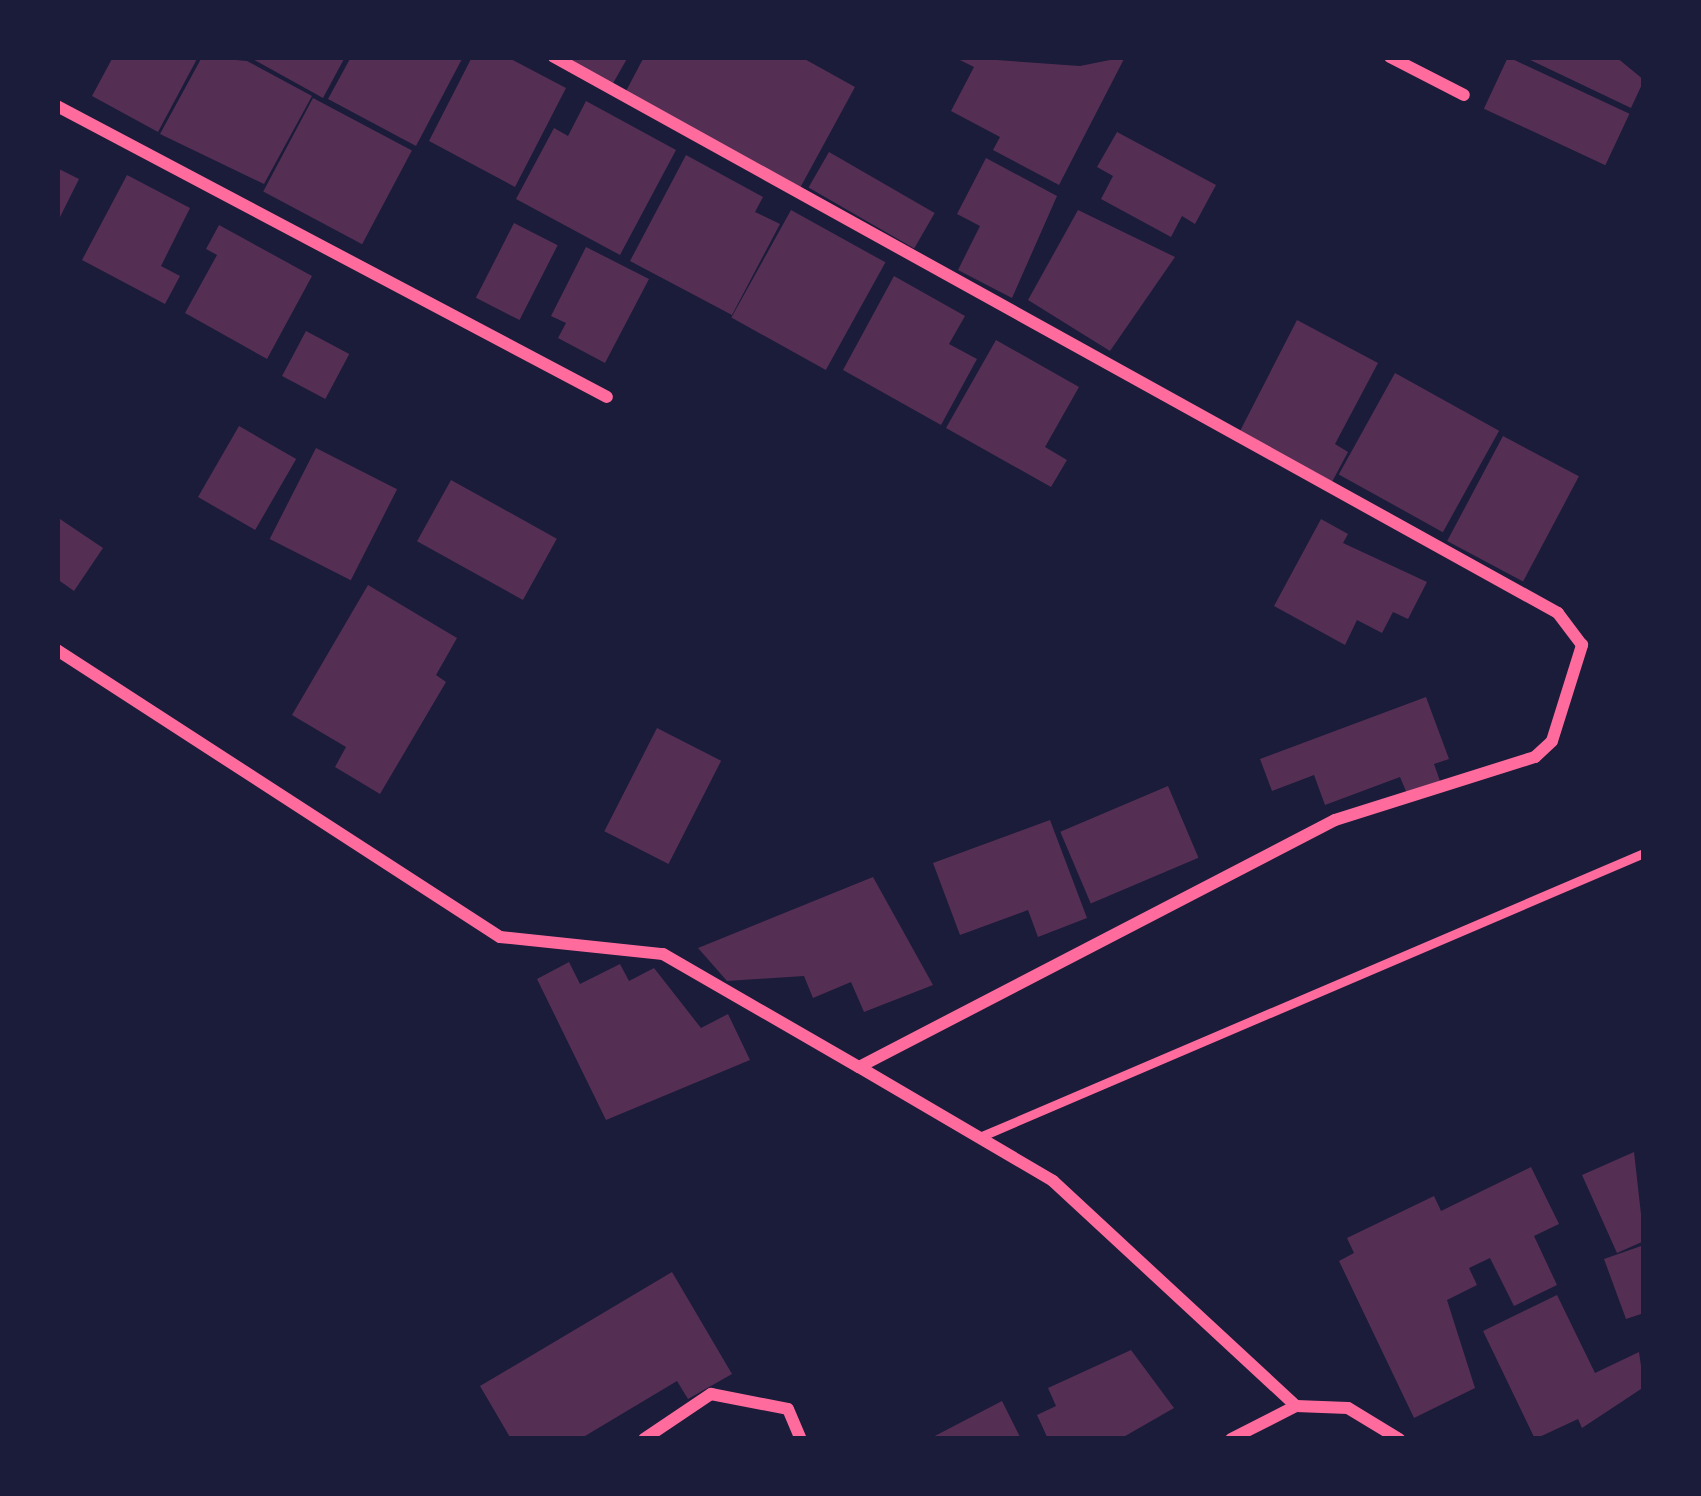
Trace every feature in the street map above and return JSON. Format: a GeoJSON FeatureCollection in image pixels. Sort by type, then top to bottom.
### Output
{"type":"FeatureCollection","features":[{"type":"Feature","properties":{"kind":"street"},"geometry":{"type":"LineString","coordinates":[[554,57],[1558,613],[1582,645],[1552,741],[1535,757],[1335,820],[859,1067]]}},
{"type":"Feature","properties":{"kind":"street"},"geometry":{"type":"LineString","coordinates":[[1390,57],[1464,94]]}},
{"type":"Feature","properties":{"kind":"street"},"geometry":{"type":"LineString","coordinates":[[57,106],[608,397]]}},
{"type":"Feature","properties":{"kind":"street"},"geometry":{"type":"LineString","coordinates":[[57,650],[500,937],[663,954],[982,1136],[1092,1214],[1296,1406]]}},
{"type":"Feature","properties":{"kind":"street"},"geometry":{"type":"LineString","coordinates":[[644,1439],[711,1394],[788,1409],[801,1439]]}},
{"type":"Feature","properties":{"kind":"street"},"geometry":{"type":"LineString","coordinates":[[1231,1439],[1296,1406],[1348,1408],[1399,1439]]}},
{"type":"Feature","properties":{"kind":"lane"},"geometry":{"type":"LineString","coordinates":[[982,1136],[1644,853]]}},
{"type":"Feature","properties":{"kind":"building"},"geometry":{"type":"Polygon","coordinates":[[[113,57],[198,57],[158,132],[92,96],[113,57]]]}},
{"type":"Feature","properties":{"kind":"building"},"geometry":{"type":"Polygon","coordinates":[[[202,57],[247,61],[312,96],[264,184],[160,134],[202,57]]]}},
{"type":"Feature","properties":{"kind":"building"},"geometry":{"type":"Polygon","coordinates":[[[249,57],[345,57],[323,98],[249,57]]]}},
{"type":"Feature","properties":{"kind":"building"},"geometry":{"type":"Polygon","coordinates":[[[351,57],[463,57],[416,146],[328,99],[351,57]]]}},
{"type":"Feature","properties":{"kind":"building"},"geometry":{"type":"Polygon","coordinates":[[[472,57],[507,57],[566,88],[515,187],[429,141],[472,57]]]}},
{"type":"Feature","properties":{"kind":"building"},"geometry":{"type":"Polygon","coordinates":[[[561,57],[628,57],[612,85],[561,57]]]}},
{"type":"Feature","properties":{"kind":"building"},"geometry":{"type":"Polygon","coordinates":[[[644,57],[801,57],[855,87],[800,188],[625,93],[644,57]]]}},
{"type":"Feature","properties":{"kind":"building"},"geometry":{"type":"Polygon","coordinates":[[[954,57],[1080,66],[1125,57],[1059,185],[993,150],[1000,137],[951,111],[974,67],[954,57]]]}},
{"type":"Feature","properties":{"kind":"building"},"geometry":{"type":"Polygon","coordinates":[[[1508,57],[1629,114],[1605,165],[1484,109],[1508,57]]]}},
{"type":"Feature","properties":{"kind":"building"},"geometry":{"type":"Polygon","coordinates":[[[1524,57],[1616,57],[1644,80],[1631,108],[1524,57]]]}},
{"type":"Feature","properties":{"kind":"building"},"geometry":{"type":"Polygon","coordinates":[[[313,98],[412,151],[362,244],[263,192],[313,98]]]}},
{"type":"Feature","properties":{"kind":"building"},"geometry":{"type":"Polygon","coordinates":[[[586,101],[676,150],[620,255],[516,199],[554,128],[568,136],[586,101]]]}},
{"type":"Feature","properties":{"kind":"building"},"geometry":{"type":"Polygon","coordinates":[[[1117,132],[1216,185],[1195,224],[1182,216],[1171,237],[1101,199],[1113,176],[1097,167],[1117,132]]]}},
{"type":"Feature","properties":{"kind":"building"},"geometry":{"type":"Polygon","coordinates":[[[829,152],[935,213],[914,249],[808,188],[829,152]]]}},
{"type":"Feature","properties":{"kind":"building"},"geometry":{"type":"Polygon","coordinates":[[[686,155],[763,197],[755,212],[780,224],[732,315],[630,261],[686,155]]]}},
{"type":"Feature","properties":{"kind":"building"},"geometry":{"type":"Polygon","coordinates":[[[986,158],[1057,196],[1012,298],[958,270],[980,226],[957,214],[986,158]]]}},
{"type":"Feature","properties":{"kind":"building"},"geometry":{"type":"Polygon","coordinates":[[[57,168],[79,179],[57,223],[57,168]]]}},
{"type":"Feature","properties":{"kind":"building"},"geometry":{"type":"Polygon","coordinates":[[[127,175],[190,208],[161,266],[180,276],[165,304],[82,260],[127,175]]]}},
{"type":"Feature","properties":{"kind":"building"},"geometry":{"type":"Polygon","coordinates":[[[791,210],[885,262],[826,370],[731,318],[791,210]]]}},
{"type":"Feature","properties":{"kind":"building"},"geometry":{"type":"Polygon","coordinates":[[[1078,210],[1175,257],[1110,351],[1028,300],[1078,210]]]}},
{"type":"Feature","properties":{"kind":"building"},"geometry":{"type":"Polygon","coordinates":[[[514,223],[558,245],[520,320],[476,298],[514,223]]]}},
{"type":"Feature","properties":{"kind":"building"},"geometry":{"type":"Polygon","coordinates":[[[219,225],[312,276],[267,359],[185,313],[217,255],[206,249],[219,225]]]}},
{"type":"Feature","properties":{"kind":"building"},"geometry":{"type":"Polygon","coordinates":[[[586,247],[649,279],[605,363],[558,338],[566,323],[551,316],[586,247]]]}},
{"type":"Feature","properties":{"kind":"building"},"geometry":{"type":"Polygon","coordinates":[[[894,276],[965,316],[949,344],[977,359],[941,425],[843,370],[894,276]]]}},
{"type":"Feature","properties":{"kind":"building"},"geometry":{"type":"Polygon","coordinates":[[[1297,320],[1378,363],[1335,444],[1348,452],[1332,482],[1239,433],[1297,320]]]}},
{"type":"Feature","properties":{"kind":"building"},"geometry":{"type":"Polygon","coordinates":[[[306,331],[349,354],[325,399],[282,376],[306,331]]]}},
{"type":"Feature","properties":{"kind":"building"},"geometry":{"type":"Polygon","coordinates":[[[996,340],[1079,387],[1045,447],[1067,460],[1051,487],[946,428],[996,340]]]}},
{"type":"Feature","properties":{"kind":"building"},"geometry":{"type":"Polygon","coordinates":[[[1395,373],[1499,431],[1443,532],[1339,474],[1395,373]]]}},
{"type":"Feature","properties":{"kind":"building"},"geometry":{"type":"Polygon","coordinates":[[[239,426],[296,459],[255,530],[198,497],[239,426]]]}},
{"type":"Feature","properties":{"kind":"building"},"geometry":{"type":"Polygon","coordinates":[[[1503,436],[1579,476],[1523,581],[1447,541],[1503,436]]]}},
{"type":"Feature","properties":{"kind":"building"},"geometry":{"type":"Polygon","coordinates":[[[316,448],[397,489],[351,580],[270,539],[316,448]]]}},
{"type":"Feature","properties":{"kind":"building"},"geometry":{"type":"Polygon","coordinates":[[[451,480],[557,539],[523,600],[417,541],[451,480]]]}},
{"type":"Feature","properties":{"kind":"building"},"geometry":{"type":"Polygon","coordinates":[[[57,517],[103,548],[74,591],[57,579],[57,517]]]}},
{"type":"Feature","properties":{"kind":"building"},"geometry":{"type":"Polygon","coordinates":[[[1321,519],[1348,534],[1343,543],[1427,582],[1408,619],[1393,612],[1382,633],[1357,620],[1345,645],[1274,606],[1321,519]]]}},
{"type":"Feature","properties":{"kind":"building"},"geometry":{"type":"Polygon","coordinates":[[[368,585],[457,638],[436,675],[446,682],[380,794],[335,767],[346,747],[292,715],[368,585]]]}},
{"type":"Feature","properties":{"kind":"building"},"geometry":{"type":"Polygon","coordinates":[[[1426,697],[1449,759],[1434,764],[1441,784],[1408,796],[1400,777],[1325,805],[1314,775],[1272,791],[1260,759],[1426,697]]]}},
{"type":"Feature","properties":{"kind":"building"},"geometry":{"type":"Polygon","coordinates":[[[657,728],[721,761],[668,864],[604,831],[657,728]]]}},
{"type":"Feature","properties":{"kind":"building"},"geometry":{"type":"Polygon","coordinates":[[[1168,786],[1198,858],[1091,904],[1060,832],[1168,786]]]}},
{"type":"Feature","properties":{"kind":"building"},"geometry":{"type":"Polygon","coordinates":[[[1050,820],[1087,918],[1038,937],[1028,910],[960,935],[933,863],[1050,820]]]}},
{"type":"Feature","properties":{"kind":"building"},"geometry":{"type":"Polygon","coordinates":[[[873,877],[933,985],[864,1012],[851,982],[813,998],[804,976],[727,981],[698,948],[873,877]]]}},
{"type":"Feature","properties":{"kind":"building"},"geometry":{"type":"Polygon","coordinates":[[[569,962],[580,984],[620,964],[629,981],[654,968],[701,1028],[728,1014],[750,1060],[606,1120],[537,979],[569,962]]]}},
{"type":"Feature","properties":{"kind":"building"},"geometry":{"type":"Polygon","coordinates":[[[1634,1152],[1644,1241],[1617,1253],[1582,1175],[1634,1152]]]}},
{"type":"Feature","properties":{"kind":"building"},"geometry":{"type":"Polygon","coordinates":[[[1531,1167],[1559,1224],[1534,1236],[1557,1285],[1514,1306],[1490,1258],[1469,1268],[1477,1285],[1447,1300],[1475,1388],[1414,1418],[1339,1261],[1354,1253],[1347,1238],[1434,1196],[1441,1211],[1531,1167]]]}},
{"type":"Feature","properties":{"kind":"building"},"geometry":{"type":"Polygon","coordinates":[[[1644,1245],[1644,1313],[1626,1319],[1604,1259],[1644,1245]]]}},
{"type":"Feature","properties":{"kind":"building"},"geometry":{"type":"Polygon","coordinates":[[[672,1272],[732,1374],[688,1399],[677,1381],[580,1439],[511,1439],[480,1386],[672,1272]]]}},
{"type":"Feature","properties":{"kind":"building"},"geometry":{"type":"Polygon","coordinates":[[[1557,1295],[1595,1373],[1639,1352],[1644,1387],[1582,1428],[1578,1419],[1535,1439],[1483,1331],[1557,1295]]]}},
{"type":"Feature","properties":{"kind":"building"},"geometry":{"type":"Polygon","coordinates":[[[1131,1350],[1174,1408],[1120,1439],[1048,1439],[1037,1415],[1056,1406],[1048,1388],[1131,1350]]]}},
{"type":"Feature","properties":{"kind":"building"},"geometry":{"type":"Polygon","coordinates":[[[1002,1401],[1021,1439],[929,1439],[1002,1401]]]}}]}
